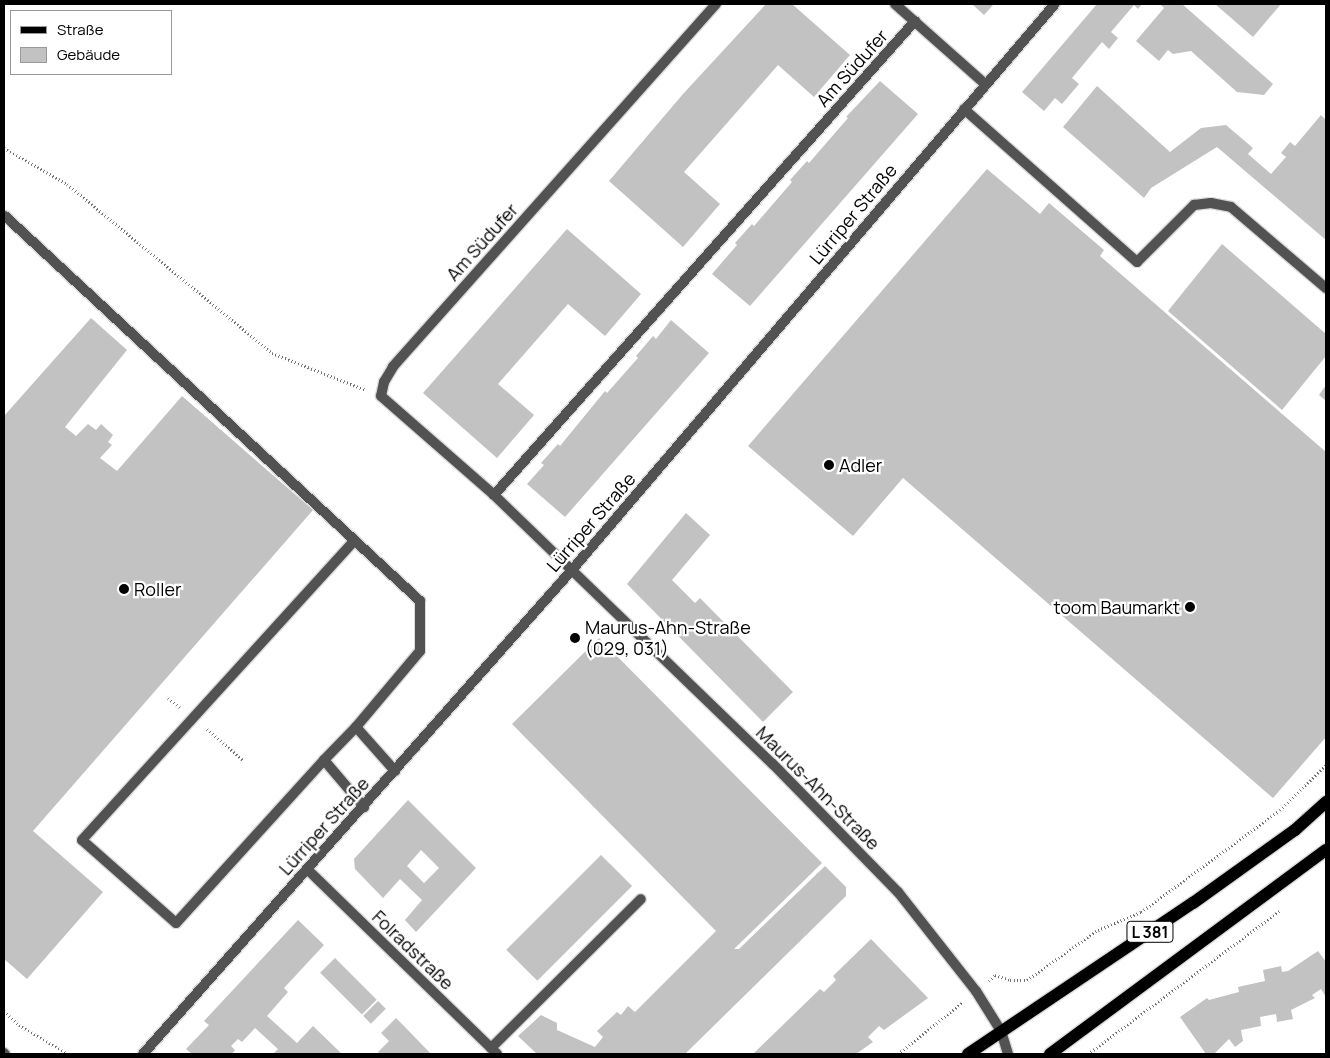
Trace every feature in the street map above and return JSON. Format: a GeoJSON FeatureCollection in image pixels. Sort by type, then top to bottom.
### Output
{"type":"FeatureCollection","features":[{"type":"Feature","properties":{"kind":"main road","name":"L 381"},"geometry":{"type":"LineString","coordinates":[[968,1054],[1193,903],[1295,830],[1326,802]]}},
{"type":"Feature","properties":{"kind":"main road","name":"L 381"},"geometry":{"type":"LineString","coordinates":[[1050,1054],[1326,850]]}},
{"type":"Feature","properties":{"kind":"street","name":"Am Südufer"},"geometry":{"type":"LineString","coordinates":[[382,396],[384,382],[393,367],[716,4]]}},
{"type":"Feature","properties":{"kind":"street"},"geometry":{"type":"LineString","coordinates":[[894,4],[985,84]]}},
{"type":"Feature","properties":{"kind":"street","name":"Lürriper Straße"},"geometry":{"type":"LineString","coordinates":[[143,1054],[307,868],[364,807],[571,571],[1055,4]]}},
{"type":"Feature","properties":{"kind":"street","name":"Am Südufer"},"geometry":{"type":"LineString","coordinates":[[494,495],[915,21]]}},
{"type":"Feature","properties":{"kind":"street"},"geometry":{"type":"LineString","coordinates":[[964,109],[1138,262],[1194,205],[1211,204],[1231,207],[1326,288]]}},
{"type":"Feature","properties":{"kind":"street"},"geometry":{"type":"LineString","coordinates":[[5,216],[420,601],[420,651],[356,727],[176,923],[82,840],[354,541]]}},
{"type":"Feature","properties":{"kind":"street"},"geometry":{"type":"LineString","coordinates":[[382,396],[494,495],[571,571]]}},
{"type":"Feature","properties":{"kind":"street","name":"Maurus-Ahn-Straße"},"geometry":{"type":"LineString","coordinates":[[571,571],[773,764],[898,892],[976,991],[1001,1031],[1008,1054]]}},
{"type":"Feature","properties":{"kind":"street"},"geometry":{"type":"LineString","coordinates":[[356,727],[395,771]]}},
{"type":"Feature","properties":{"kind":"street"},"geometry":{"type":"LineString","coordinates":[[324,760],[364,807]]}},
{"type":"Feature","properties":{"kind":"street","name":"Folradstraße"},"geometry":{"type":"LineString","coordinates":[[307,868],[494,1051]]}},
{"type":"Feature","properties":{"kind":"street"},"geometry":{"type":"LineString","coordinates":[[494,1051],[641,899]]}},
{"type":"Feature","properties":{"kind":"path"},"geometry":{"type":"LineString","coordinates":[[4,148],[67,184],[272,353],[382,396]]}},
{"type":"Feature","properties":{"kind":"path"},"geometry":{"type":"LineString","coordinates":[[898,1054],[995,975],[1010,980],[1027,980],[1098,930],[1141,912],[1280,810],[1326,765]]}},
{"type":"Feature","properties":{"kind":"path"},"geometry":{"type":"LineString","coordinates":[[1088,1054],[1284,908]]}},
{"type":"Feature","properties":{"kind":"path"},"geometry":{"type":"LineString","coordinates":[[4,1010],[19,1025],[68,1054]]}},
{"type":"Feature","properties":{"kind":"building"},"geometry":{"type":"Polygon","coordinates":[[[766,4],[792,4],[850,55],[814,97],[778,65],[684,172],[720,204],[683,247],[609,181],[683,94],[766,4]]]}},
{"type":"Feature","properties":{"kind":"building"},"geometry":{"type":"Polygon","coordinates":[[[972,4],[992,4],[993,5],[984,15],[972,4]]]}},
{"type":"Feature","properties":{"kind":"building"},"geometry":{"type":"Polygon","coordinates":[[[1097,4],[1142,4],[1138,9],[1134,5],[1111,32],[1118,38],[1109,49],[1102,42],[1072,78],[1079,84],[1062,104],[1055,98],[1044,111],[1022,92],[1097,4]]]}},
{"type":"Feature","properties":{"kind":"building"},"geometry":{"type":"Polygon","coordinates":[[[1160,4],[1182,4],[1273,84],[1264,95],[1237,92],[1191,51],[1173,54],[1168,50],[1159,61],[1136,41],[1164,8],[1160,4]]]}},
{"type":"Feature","properties":{"kind":"building"},"geometry":{"type":"Polygon","coordinates":[[[1215,4],[1281,4],[1253,37],[1215,4]]]}},
{"type":"Feature","properties":{"kind":"building"},"geometry":{"type":"Polygon","coordinates":[[[880,81],[918,114],[750,306],[712,274],[737,245],[735,243],[752,224],[754,226],[792,182],[790,180],[807,161],[809,163],[848,118],[846,117],[880,81]]]}},
{"type":"Feature","properties":{"kind":"building"},"geometry":{"type":"Polygon","coordinates":[[[1097,86],[1170,152],[1201,128],[1226,125],[1253,148],[1248,154],[1271,174],[1286,157],[1281,153],[1290,142],[1295,146],[1321,115],[1326,120],[1326,240],[1217,147],[1151,188],[1144,198],[1063,127],[1097,86]]]}},
{"type":"Feature","properties":{"kind":"building","name":"toom Baumarkt"},"geometry":{"type":"Polygon","coordinates":[[[987,169],[1040,214],[1049,203],[1104,250],[1100,256],[1326,452],[1326,737],[1273,798],[903,478],[853,536],[748,446],[987,169]]]}},
{"type":"Feature","properties":{"kind":"building"},"geometry":{"type":"Polygon","coordinates":[[[567,229],[641,294],[605,336],[568,304],[498,384],[534,415],[497,458],[423,393],[567,229]]]}},
{"type":"Feature","properties":{"kind":"building"},"geometry":{"type":"Polygon","coordinates":[[[1222,244],[1326,334],[1326,356],[1282,410],[1168,311],[1222,244]]]}},
{"type":"Feature","properties":{"kind":"building","name":"Roller"},"geometry":{"type":"Polygon","coordinates":[[[91,318],[127,350],[65,427],[76,436],[88,424],[96,430],[101,424],[113,435],[108,442],[112,445],[100,458],[117,471],[182,396],[313,510],[33,831],[103,892],[27,979],[4,959],[4,416],[91,318]]]}},
{"type":"Feature","properties":{"kind":"building"},"geometry":{"type":"Polygon","coordinates":[[[671,320],[709,353],[565,517],[527,484],[544,465],[541,463],[558,444],[560,446],[605,391],[607,393],[638,358],[636,356],[653,336],[656,339],[671,320]]]}},
{"type":"Feature","properties":{"kind":"building"},"geometry":{"type":"Polygon","coordinates":[[[1326,385],[1326,401],[1319,395],[1326,385]]]}},
{"type":"Feature","properties":{"kind":"building"},"geometry":{"type":"Polygon","coordinates":[[[686,513],[710,535],[672,580],[695,603],[700,598],[793,692],[763,722],[627,584],[686,513]]]}},
{"type":"Feature","properties":{"kind":"building"},"geometry":{"type":"Polygon","coordinates":[[[599,638],[822,863],[734,949],[739,949],[825,866],[846,887],[846,896],[685,1054],[537,1054],[518,1036],[541,1015],[557,1023],[557,1030],[595,1047],[603,1037],[597,1031],[617,1012],[621,1015],[628,1006],[635,1012],[716,931],[512,724],[599,638]]]}},
{"type":"Feature","properties":{"kind":"building"},"geometry":{"type":"Polygon","coordinates":[[[408,800],[476,868],[416,932],[405,920],[422,900],[400,879],[383,898],[355,869],[354,859],[408,800]],[[421,850],[407,866],[424,883],[439,868],[421,850]]]}},
{"type":"Feature","properties":{"kind":"building"},"geometry":{"type":"Polygon","coordinates":[[[601,855],[632,886],[537,981],[506,950],[601,855]]]}},
{"type":"Feature","properties":{"kind":"building"},"geometry":{"type":"Polygon","coordinates":[[[298,920],[324,945],[284,988],[288,992],[267,1016],[297,1043],[313,1026],[342,1054],[273,1054],[278,1049],[255,1028],[242,1042],[238,1039],[231,1046],[235,1050],[232,1054],[192,1054],[186,1049],[209,1025],[204,1021],[298,920]]]}},
{"type":"Feature","properties":{"kind":"building"},"geometry":{"type":"Polygon","coordinates":[[[871,939],[928,998],[884,1030],[879,1026],[868,1037],[873,1042],[856,1054],[753,1054],[820,989],[824,992],[836,980],[833,976],[871,939]]]}},
{"type":"Feature","properties":{"kind":"building"},"geometry":{"type":"Polygon","coordinates":[[[1318,951],[1326,962],[1326,997],[1321,989],[1312,995],[1315,998],[1291,1010],[1293,1019],[1277,1022],[1276,1014],[1260,1017],[1261,1026],[1241,1030],[1243,1041],[1235,1047],[1229,1039],[1214,1054],[1206,1054],[1180,1017],[1207,998],[1209,1000],[1239,992],[1238,987],[1265,981],[1263,970],[1281,966],[1282,972],[1288,971],[1318,951]]]}},
{"type":"Feature","properties":{"kind":"building"},"geometry":{"type":"Polygon","coordinates":[[[335,958],[377,1000],[362,1015],[320,973],[335,958]]]}},
{"type":"Feature","properties":{"kind":"building"},"geometry":{"type":"Polygon","coordinates":[[[378,1001],[386,1009],[371,1024],[363,1016],[378,1001]]]}},
{"type":"Feature","properties":{"kind":"building"},"geometry":{"type":"Polygon","coordinates":[[[396,1018],[431,1054],[380,1054],[378,1052],[389,1041],[381,1033],[396,1018]]]}},
{"type":"Feature","properties":{"kind":"place","name":"Adler"},"geometry":{"type":"Point","coordinates":[829,465]}},
{"type":"Feature","properties":{"kind":"place","name":"Roller"},"geometry":{"type":"Point","coordinates":[124,589]}},
{"type":"Feature","properties":{"kind":"place","name":"toom Baumarkt"},"geometry":{"type":"Point","coordinates":[1190,607]}},
{"type":"Feature","properties":{"kind":"place","name":"Maurus-Ahn-Straße (029, 031)"},"geometry":{"type":"Point","coordinates":[575,638]}}]}
